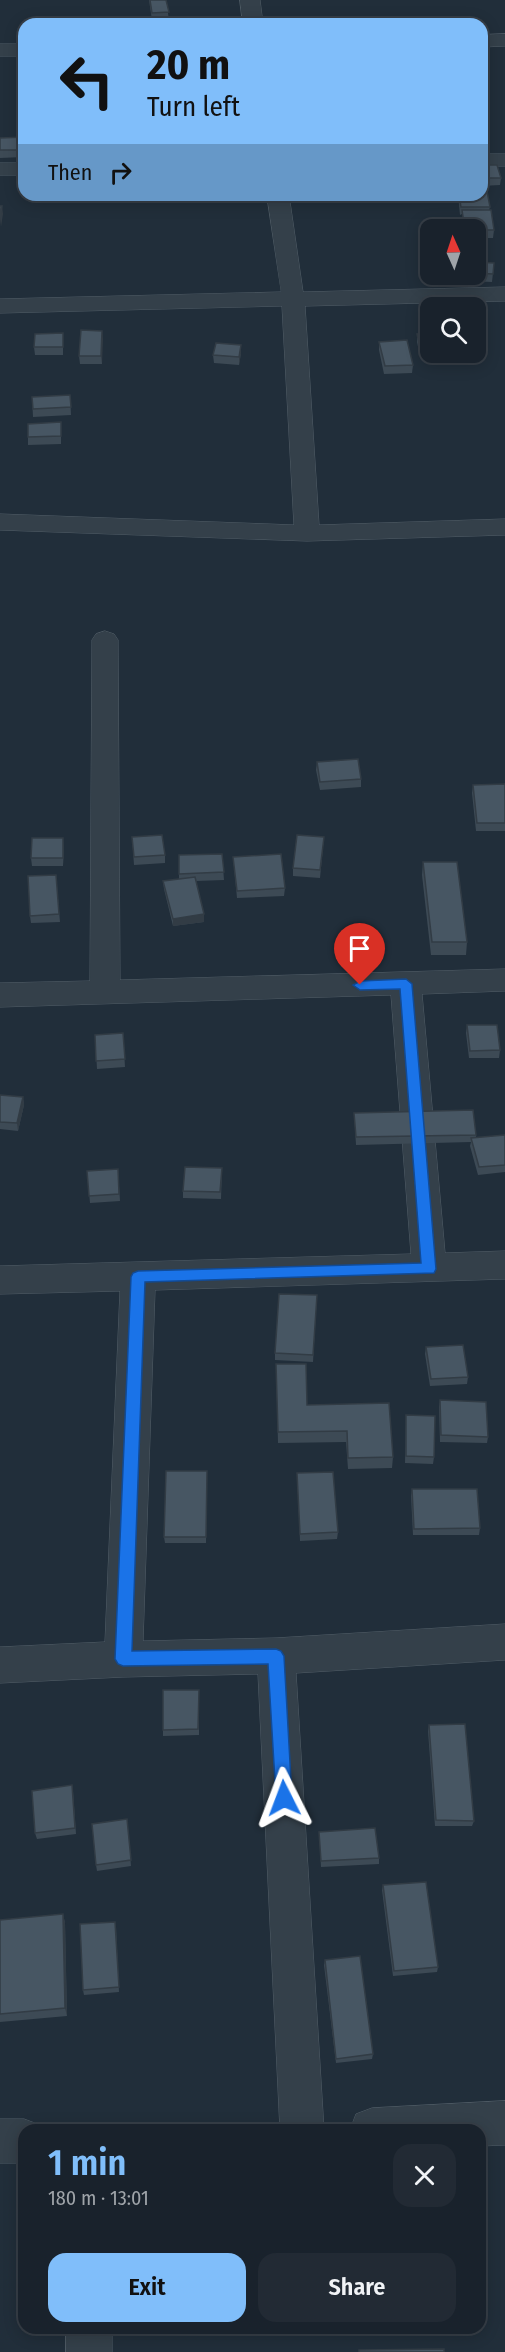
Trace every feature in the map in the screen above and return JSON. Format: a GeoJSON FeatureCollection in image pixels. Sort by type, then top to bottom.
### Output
{"type":"FeatureCollection","features":[{"type":"Feature","properties":{"kind":"street"},"geometry":{"type":"LineString","coordinates":[[249,0],[252,18]]}},
{"type":"Feature","properties":{"kind":"street"},"geometry":{"type":"LineString","coordinates":[[488,40],[505,40]]}},
{"type":"Feature","properties":{"kind":"street"},"geometry":{"type":"LineString","coordinates":[[0,50],[18,50]]}},
{"type":"Feature","properties":{"kind":"street"},"geometry":{"type":"LineString","coordinates":[[488,160],[505,160]]}},
{"type":"Feature","properties":{"kind":"street"},"geometry":{"type":"LineString","coordinates":[[0,169],[18,169]]}},
{"type":"Feature","properties":{"kind":"street"},"geometry":{"type":"LineString","coordinates":[[279,201],[292,299],[307,532]]}},
{"type":"Feature","properties":{"kind":"street"},"geometry":{"type":"LineString","coordinates":[[0,306],[505,294]]}},
{"type":"Feature","properties":{"kind":"street"},"geometry":{"type":"LineString","coordinates":[[0,522],[307,532],[505,527]]}},
{"type":"Feature","properties":{"kind":"street"},"geometry":{"type":"LineString","coordinates":[[105,640],[105,992]]}},
{"type":"Feature","properties":{"kind":"street"},"geometry":{"type":"LineString","coordinates":[[0,995],[505,980]]}},
{"type":"Feature","properties":{"kind":"street"},"geometry":{"type":"LineString","coordinates":[[406,984],[429,1269]]}},
{"type":"Feature","properties":{"kind":"street"},"geometry":{"type":"LineString","coordinates":[[0,1280],[505,1265]]}},
{"type":"Feature","properties":{"kind":"street"},"geometry":{"type":"LineString","coordinates":[[123,1659],[138,1277]]}},
{"type":"Feature","properties":{"kind":"street"},"geometry":{"type":"LineString","coordinates":[[0,1665],[123,1659],[276,1656],[505,1642]]}},
{"type":"Feature","properties":{"kind":"street"},"geometry":{"type":"LineString","coordinates":[[276,1656],[302,2124]]}},
{"type":"Feature","properties":{"kind":"street"},"geometry":{"type":"LineString","coordinates":[[486,2124],[505,2123]]}},
{"type":"Feature","properties":{"kind":"street"},"geometry":{"type":"LineString","coordinates":[[0,2141],[18,2141]]}},
{"type":"Feature","properties":{"kind":"street"},"geometry":{"type":"LineString","coordinates":[[89,2334],[89,2352]]}},
{"type":"Feature","properties":{"kind":"building"},"geometry":{"type":"Polygon","coordinates":[[[150,0],[166,0],[169,12],[152,13],[150,0]]]}},
{"type":"Feature","properties":{"kind":"building"},"geometry":{"type":"Polygon","coordinates":[[[18,137],[18,150],[0,150],[0,138],[18,137]]]}},
{"type":"Feature","properties":{"kind":"building"},"geometry":{"type":"Polygon","coordinates":[[[488,165],[497,165],[501,178],[488,178],[488,165]]]}},
{"type":"Feature","properties":{"kind":"building"},"geometry":{"type":"Polygon","coordinates":[[[488,196],[490,207],[461,207],[460,201],[488,201],[488,196]]]}},
{"type":"Feature","properties":{"kind":"building"},"geometry":{"type":"Polygon","coordinates":[[[462,210],[491,210],[494,230],[486,230],[486,219],[463,219],[462,210]]]}},
{"type":"Feature","properties":{"kind":"building"},"geometry":{"type":"Polygon","coordinates":[[[486,263],[494,263],[493,274],[486,274],[486,263]]]}},
{"type":"Feature","properties":{"kind":"building"},"geometry":{"type":"Polygon","coordinates":[[[81,330],[102,331],[101,356],[79,356],[81,330]]]}},
{"type":"Feature","properties":{"kind":"building"},"geometry":{"type":"Polygon","coordinates":[[[63,333],[63,347],[34,347],[35,334],[63,333]]]}},
{"type":"Feature","properties":{"kind":"building"},"geometry":{"type":"Polygon","coordinates":[[[407,340],[413,365],[385,366],[379,342],[407,340]]]}},
{"type":"Feature","properties":{"kind":"building"},"geometry":{"type":"Polygon","coordinates":[[[216,343],[241,345],[239,357],[213,355],[216,343]]]}},
{"type":"Feature","properties":{"kind":"building"},"geometry":{"type":"Polygon","coordinates":[[[70,395],[71,407],[33,409],[32,397],[70,395]]]}},
{"type":"Feature","properties":{"kind":"building"},"geometry":{"type":"Polygon","coordinates":[[[61,422],[61,436],[28,437],[28,424],[61,422]]]}},
{"type":"Feature","properties":{"kind":"building"},"geometry":{"type":"Polygon","coordinates":[[[358,759],[361,779],[320,782],[317,762],[358,759]]]}},
{"type":"Feature","properties":{"kind":"building"},"geometry":{"type":"Polygon","coordinates":[[[505,784],[505,823],[477,823],[473,785],[505,784]]]}},
{"type":"Feature","properties":{"kind":"building"},"geometry":{"type":"Polygon","coordinates":[[[162,835],[165,855],[134,857],[132,837],[162,835]]]}},
{"type":"Feature","properties":{"kind":"building"},"geometry":{"type":"Polygon","coordinates":[[[297,835],[324,837],[320,870],[293,868],[297,835]]]}},
{"type":"Feature","properties":{"kind":"building"},"geometry":{"type":"Polygon","coordinates":[[[32,838],[63,838],[63,858],[31,858],[32,838]]]}},
{"type":"Feature","properties":{"kind":"building"},"geometry":{"type":"Polygon","coordinates":[[[222,854],[224,872],[179,874],[179,855],[222,854]]]}},
{"type":"Feature","properties":{"kind":"building"},"geometry":{"type":"Polygon","coordinates":[[[281,854],[285,888],[237,891],[233,857],[281,854]]]}},
{"type":"Feature","properties":{"kind":"building"},"geometry":{"type":"Polygon","coordinates":[[[423,862],[457,862],[467,942],[432,942],[423,862]]]}},
{"type":"Feature","properties":{"kind":"building"},"geometry":{"type":"Polygon","coordinates":[[[56,875],[59,914],[30,916],[28,876],[56,875]]]}},
{"type":"Feature","properties":{"kind":"building"},"geometry":{"type":"Polygon","coordinates":[[[195,877],[204,914],[173,919],[163,881],[195,877]]]}},
{"type":"Feature","properties":{"kind":"building"},"geometry":{"type":"Polygon","coordinates":[[[467,1025],[497,1025],[500,1050],[470,1051],[467,1025]]]}},
{"type":"Feature","properties":{"kind":"building"},"geometry":{"type":"Polygon","coordinates":[[[123,1033],[125,1059],[96,1061],[95,1035],[123,1033]]]}},
{"type":"Feature","properties":{"kind":"building"},"geometry":{"type":"Polygon","coordinates":[[[0,1095],[23,1097],[17,1123],[0,1122],[0,1095]]]}},
{"type":"Feature","properties":{"kind":"building"},"geometry":{"type":"Polygon","coordinates":[[[473,1110],[476,1135],[356,1137],[354,1113],[473,1110]]]}},
{"type":"Feature","properties":{"kind":"building"},"geometry":{"type":"Polygon","coordinates":[[[505,1135],[505,1165],[479,1167],[471,1138],[505,1135]]]}},
{"type":"Feature","properties":{"kind":"building"},"geometry":{"type":"Polygon","coordinates":[[[185,1167],[222,1168],[220,1192],[183,1191],[185,1167]]]}},
{"type":"Feature","properties":{"kind":"building"},"geometry":{"type":"Polygon","coordinates":[[[118,1169],[119,1194],[89,1196],[87,1171],[118,1169]]]}},
{"type":"Feature","properties":{"kind":"building"},"geometry":{"type":"Polygon","coordinates":[[[279,1294],[317,1295],[313,1355],[275,1353],[279,1294]]]}},
{"type":"Feature","properties":{"kind":"building"},"geometry":{"type":"Polygon","coordinates":[[[463,1345],[468,1377],[431,1379],[426,1347],[463,1345]]]}},
{"type":"Feature","properties":{"kind":"building"},"geometry":{"type":"Polygon","coordinates":[[[276,1364],[306,1364],[307,1405],[389,1403],[393,1457],[348,1458],[347,1431],[278,1432],[276,1364]]]}},
{"type":"Feature","properties":{"kind":"building"},"geometry":{"type":"Polygon","coordinates":[[[440,1400],[486,1402],[488,1437],[441,1435],[440,1400]]]}},
{"type":"Feature","properties":{"kind":"building"},"geometry":{"type":"Polygon","coordinates":[[[406,1415],[435,1416],[434,1457],[406,1456],[406,1415]]]}},
{"type":"Feature","properties":{"kind":"building"},"geometry":{"type":"Polygon","coordinates":[[[166,1471],[207,1471],[206,1537],[164,1537],[166,1471]]]}},
{"type":"Feature","properties":{"kind":"building"},"geometry":{"type":"Polygon","coordinates":[[[333,1472],[338,1532],[300,1534],[297,1473],[333,1472]]]}},
{"type":"Feature","properties":{"kind":"building"},"geometry":{"type":"Polygon","coordinates":[[[412,1489],[477,1489],[480,1528],[414,1529],[412,1489]]]}},
{"type":"Feature","properties":{"kind":"building"},"geometry":{"type":"Polygon","coordinates":[[[163,1690],[199,1690],[198,1729],[163,1730],[163,1690]]]}},
{"type":"Feature","properties":{"kind":"building"},"geometry":{"type":"Polygon","coordinates":[[[465,1724],[474,1821],[436,1820],[429,1725],[465,1724]]]}},
{"type":"Feature","properties":{"kind":"building"},"geometry":{"type":"Polygon","coordinates":[[[72,1785],[75,1828],[35,1833],[32,1791],[72,1785]]]}},
{"type":"Feature","properties":{"kind":"building"},"geometry":{"type":"Polygon","coordinates":[[[127,1819],[131,1860],[96,1865],[92,1824],[127,1819]]]}},
{"type":"Feature","properties":{"kind":"building"},"geometry":{"type":"Polygon","coordinates":[[[375,1828],[379,1858],[321,1861],[319,1832],[375,1828]]]}},
{"type":"Feature","properties":{"kind":"building"},"geometry":{"type":"Polygon","coordinates":[[[426,1882],[438,1967],[394,1971],[383,1885],[426,1882]]]}},
{"type":"Feature","properties":{"kind":"building"},"geometry":{"type":"Polygon","coordinates":[[[63,1914],[65,2008],[0,2014],[0,1920],[63,1914]]]}},
{"type":"Feature","properties":{"kind":"building"},"geometry":{"type":"Polygon","coordinates":[[[115,1922],[119,1987],[83,1990],[80,1924],[115,1922]]]}},
{"type":"Feature","properties":{"kind":"building"},"geometry":{"type":"Polygon","coordinates":[[[360,1956],[373,2054],[336,2059],[325,1960],[360,1956]]]}},
{"type":"Feature","properties":{"kind":"building"},"geometry":{"type":"Polygon","coordinates":[[[444,2349],[444,2352],[359,2352],[359,2350],[444,2349]]]}},
{"type":"Feature","properties":{"kind":"route"},"geometry":{"type":"LineString","coordinates":[[284,1798],[276,1656],[123,1659],[138,1277],[429,1269],[406,984],[360,985]]}}]}
